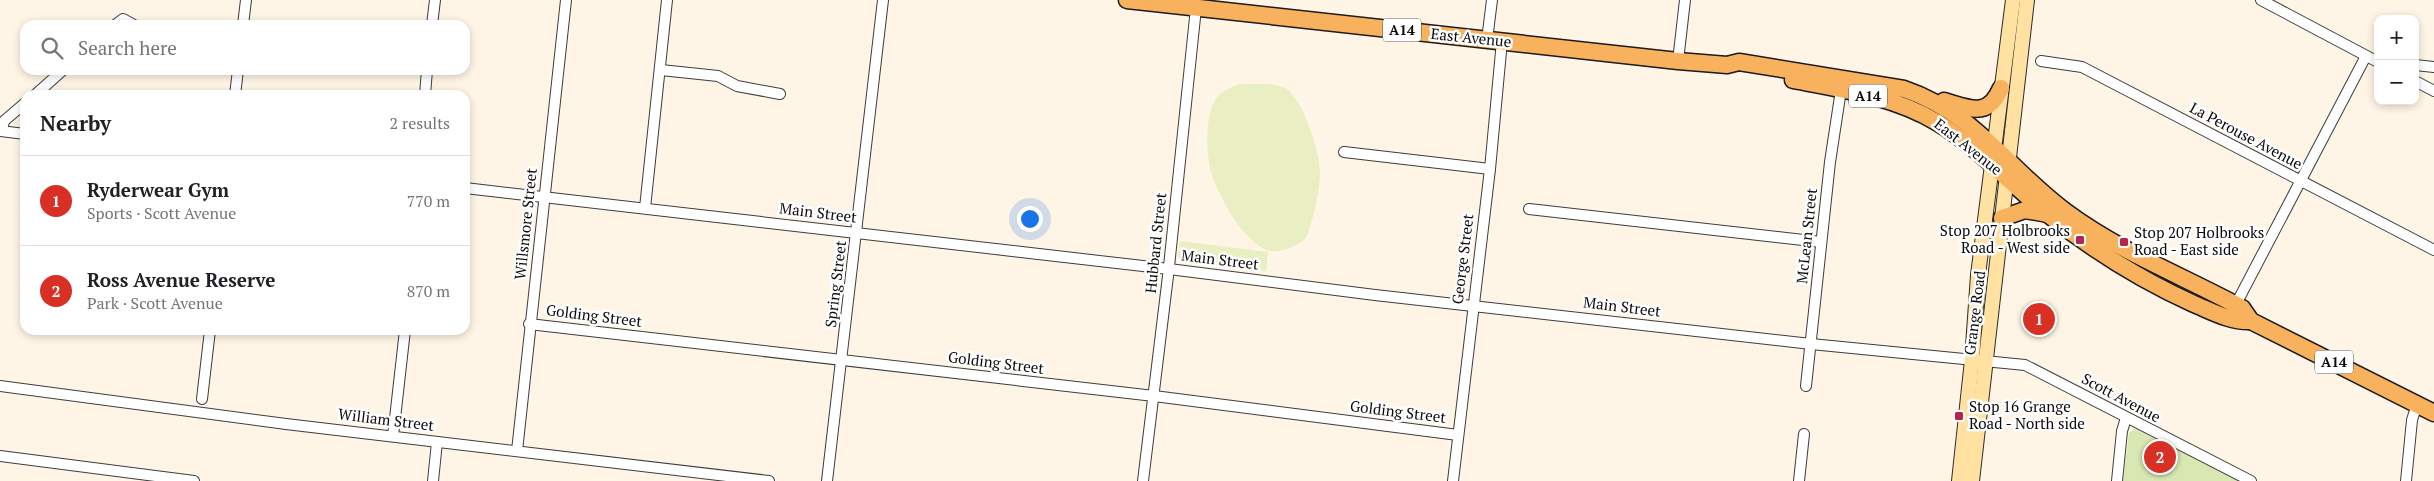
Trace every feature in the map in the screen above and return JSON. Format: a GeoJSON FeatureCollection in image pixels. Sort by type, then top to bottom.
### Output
{"type":"FeatureCollection","features":[{"type":"Feature","properties":{"kind":"main road","name":"East Avenue"},"geometry":{"type":"LineString","coordinates":[[1126,0],[1678,61],[1727,65],[1739,62],[1904,89],[1927,98],[1951,111],[2000,162]]}},
{"type":"Feature","properties":{"kind":"main road","name":"Grange Road"},"geometry":{"type":"LineString","coordinates":[[1959,481],[2002,218],[2000,162],[2001,88],[2013,0]]}},
{"type":"Feature","properties":{"kind":"main road","name":"Grange Road"},"geometry":{"type":"LineString","coordinates":[[1972,481],[1979,360],[1976,295],[2027,0]]}},
{"type":"Feature","properties":{"kind":"main road","name":"East Avenue"},"geometry":{"type":"LineString","coordinates":[[1727,65],[1738,72],[1794,80],[1895,103],[1925,115],[2000,162]]}},
{"type":"Feature","properties":{"kind":"main road"},"geometry":{"type":"LineString","coordinates":[[1927,98],[1977,110],[1990,106],[2001,88]]}},
{"type":"Feature","properties":{"kind":"main road","name":"A14"},"geometry":{"type":"LineString","coordinates":[[2000,162],[2048,214],[2097,250],[2150,281],[2180,298],[2233,312],[2242,308],[2252,321],[2434,412]]}},
{"type":"Feature","properties":{"kind":"main road","name":"A14"},"geometry":{"type":"LineString","coordinates":[[2000,162],[2098,234],[2233,312]]}},
{"type":"Feature","properties":{"kind":"main road"},"geometry":{"type":"LineString","coordinates":[[2002,218],[2025,210],[2048,214]]}},
{"type":"Feature","properties":{"kind":"street"},"geometry":{"type":"LineString","coordinates":[[244,20],[246,0]]}},
{"type":"Feature","properties":{"kind":"street"},"geometry":{"type":"LineString","coordinates":[[433,20],[435,0]]}},
{"type":"Feature","properties":{"kind":"street","name":"Willsmore Street"},"geometry":{"type":"LineString","coordinates":[[517,451],[529,324],[566,0]]}},
{"type":"Feature","properties":{"kind":"street"},"geometry":{"type":"LineString","coordinates":[[645,208],[667,0]]}},
{"type":"Feature","properties":{"kind":"street","name":"Spring Street"},"geometry":{"type":"LineString","coordinates":[[827,481],[858,233],[883,0]]}},
{"type":"Feature","properties":{"kind":"street","name":"George Street"},"geometry":{"type":"LineString","coordinates":[[1453,481],[1490,169],[1494,41],[1492,0]]}},
{"type":"Feature","properties":{"kind":"street"},"geometry":{"type":"LineString","coordinates":[[1678,61],[1685,0]]}},
{"type":"Feature","properties":{"kind":"street"},"geometry":{"type":"LineString","coordinates":[[2261,0],[2374,60]]}},
{"type":"Feature","properties":{"kind":"street","name":"Hubbard Street"},"geometry":{"type":"LineString","coordinates":[[1142,481],[1154,396],[1196,8]]}},
{"type":"Feature","properties":{"kind":"street"},"geometry":{"type":"LineString","coordinates":[[2233,312],[2366,56]]}},
{"type":"Feature","properties":{"kind":"street","name":"La Perouse Avenue"},"geometry":{"type":"LineString","coordinates":[[2041,62],[2082,67],[2434,250]]}},
{"type":"Feature","properties":{"kind":"street"},"geometry":{"type":"LineString","coordinates":[[2419,65],[2434,67]]}},
{"type":"Feature","properties":{"kind":"street"},"geometry":{"type":"LineString","coordinates":[[661,70],[718,76],[737,86],[780,94]]}},
{"type":"Feature","properties":{"kind":"street"},"geometry":{"type":"LineString","coordinates":[[41,90],[58,75]]}},
{"type":"Feature","properties":{"kind":"street"},"geometry":{"type":"LineString","coordinates":[[236,90],[237,75]]}},
{"type":"Feature","properties":{"kind":"street"},"geometry":{"type":"LineString","coordinates":[[425,90],[427,75]]}},
{"type":"Feature","properties":{"kind":"street"},"geometry":{"type":"LineString","coordinates":[[2419,83],[2434,91]]}},
{"type":"Feature","properties":{"kind":"street","name":"McLean Street"},"geometry":{"type":"LineString","coordinates":[[1806,386],[1821,242],[1841,90]]}},
{"type":"Feature","properties":{"kind":"street"},"geometry":{"type":"LineString","coordinates":[[20,108],[4,121],[1,131],[20,133]]}},
{"type":"Feature","properties":{"kind":"street"},"geometry":{"type":"LineString","coordinates":[[1344,152],[1490,169]]}},
{"type":"Feature","properties":{"kind":"street","name":"Main Street"},"geometry":{"type":"LineString","coordinates":[[470,189],[1811,344],[1979,360]]}},
{"type":"Feature","properties":{"kind":"street"},"geometry":{"type":"LineString","coordinates":[[1530,209],[1821,242]]}},
{"type":"Feature","properties":{"kind":"street","name":"Golding Street"},"geometry":{"type":"LineString","coordinates":[[529,324],[1154,396],[1458,435]]}},
{"type":"Feature","properties":{"kind":"street"},"geometry":{"type":"LineString","coordinates":[[202,399],[209,335]]}},
{"type":"Feature","properties":{"kind":"street"},"geometry":{"type":"LineString","coordinates":[[393,436],[403,335]]}},
{"type":"Feature","properties":{"kind":"street","name":"Scott Avenue"},"geometry":{"type":"LineString","coordinates":[[1979,360],[2025,365],[2251,481]]}},
{"type":"Feature","properties":{"kind":"street","name":"William Street"},"geometry":{"type":"LineString","coordinates":[[0,386],[437,442],[769,481]]}},
{"type":"Feature","properties":{"kind":"street"},"geometry":{"type":"LineString","coordinates":[[2406,481],[2412,420],[2417,404]]}},
{"type":"Feature","properties":{"kind":"street"},"geometry":{"type":"LineString","coordinates":[[2117,481],[2122,431],[2126,418]]}},
{"type":"Feature","properties":{"kind":"street"},"geometry":{"type":"LineString","coordinates":[[1799,481],[1804,434]]}},
{"type":"Feature","properties":{"kind":"street"},"geometry":{"type":"LineString","coordinates":[[433,481],[437,442]]}},
{"type":"Feature","properties":{"kind":"street"},"geometry":{"type":"LineString","coordinates":[[0,456],[194,481]]}},
{"type":"Feature","properties":{"kind":"green space"},"geometry":{"type":"Polygon","coordinates":[[[1239,84],[1275,85],[1285,88],[1292,94],[1310,128],[1320,166],[1319,187],[1308,233],[1301,243],[1279,251],[1268,250],[1257,244],[1247,235],[1220,195],[1211,172],[1207,144],[1211,111],[1219,95],[1239,84]]]}},
{"type":"Feature","properties":{"kind":"green space"},"geometry":{"type":"Polygon","coordinates":[[[1180,241],[1268,252],[1266,271],[1182,261],[1178,256],[1180,241]]]}},
{"type":"Feature","properties":{"kind":"green space"},"geometry":{"type":"Polygon","coordinates":[[[2138,427],[2241,481],[2123,481],[2129,433],[2138,427]]]}},
{"type":"Feature","properties":{"kind":"place","name":"Stop 207 Holbrooks Road - West side"},"geometry":{"type":"Point","coordinates":[2080,240]}},
{"type":"Feature","properties":{"kind":"place","name":"Stop 207 Holbrooks Road - East side"},"geometry":{"type":"Point","coordinates":[2124,242]}},
{"type":"Feature","properties":{"kind":"place","name":"Ryderwear Gym"},"geometry":{"type":"Point","coordinates":[2039,319]}},
{"type":"Feature","properties":{"kind":"place","name":"Stop 16 Grange Road - North side"},"geometry":{"type":"Point","coordinates":[1959,416]}},
{"type":"Feature","properties":{"kind":"place","name":"Ross Avenue Reserve"},"geometry":{"type":"Point","coordinates":[2160,457]}}]}
